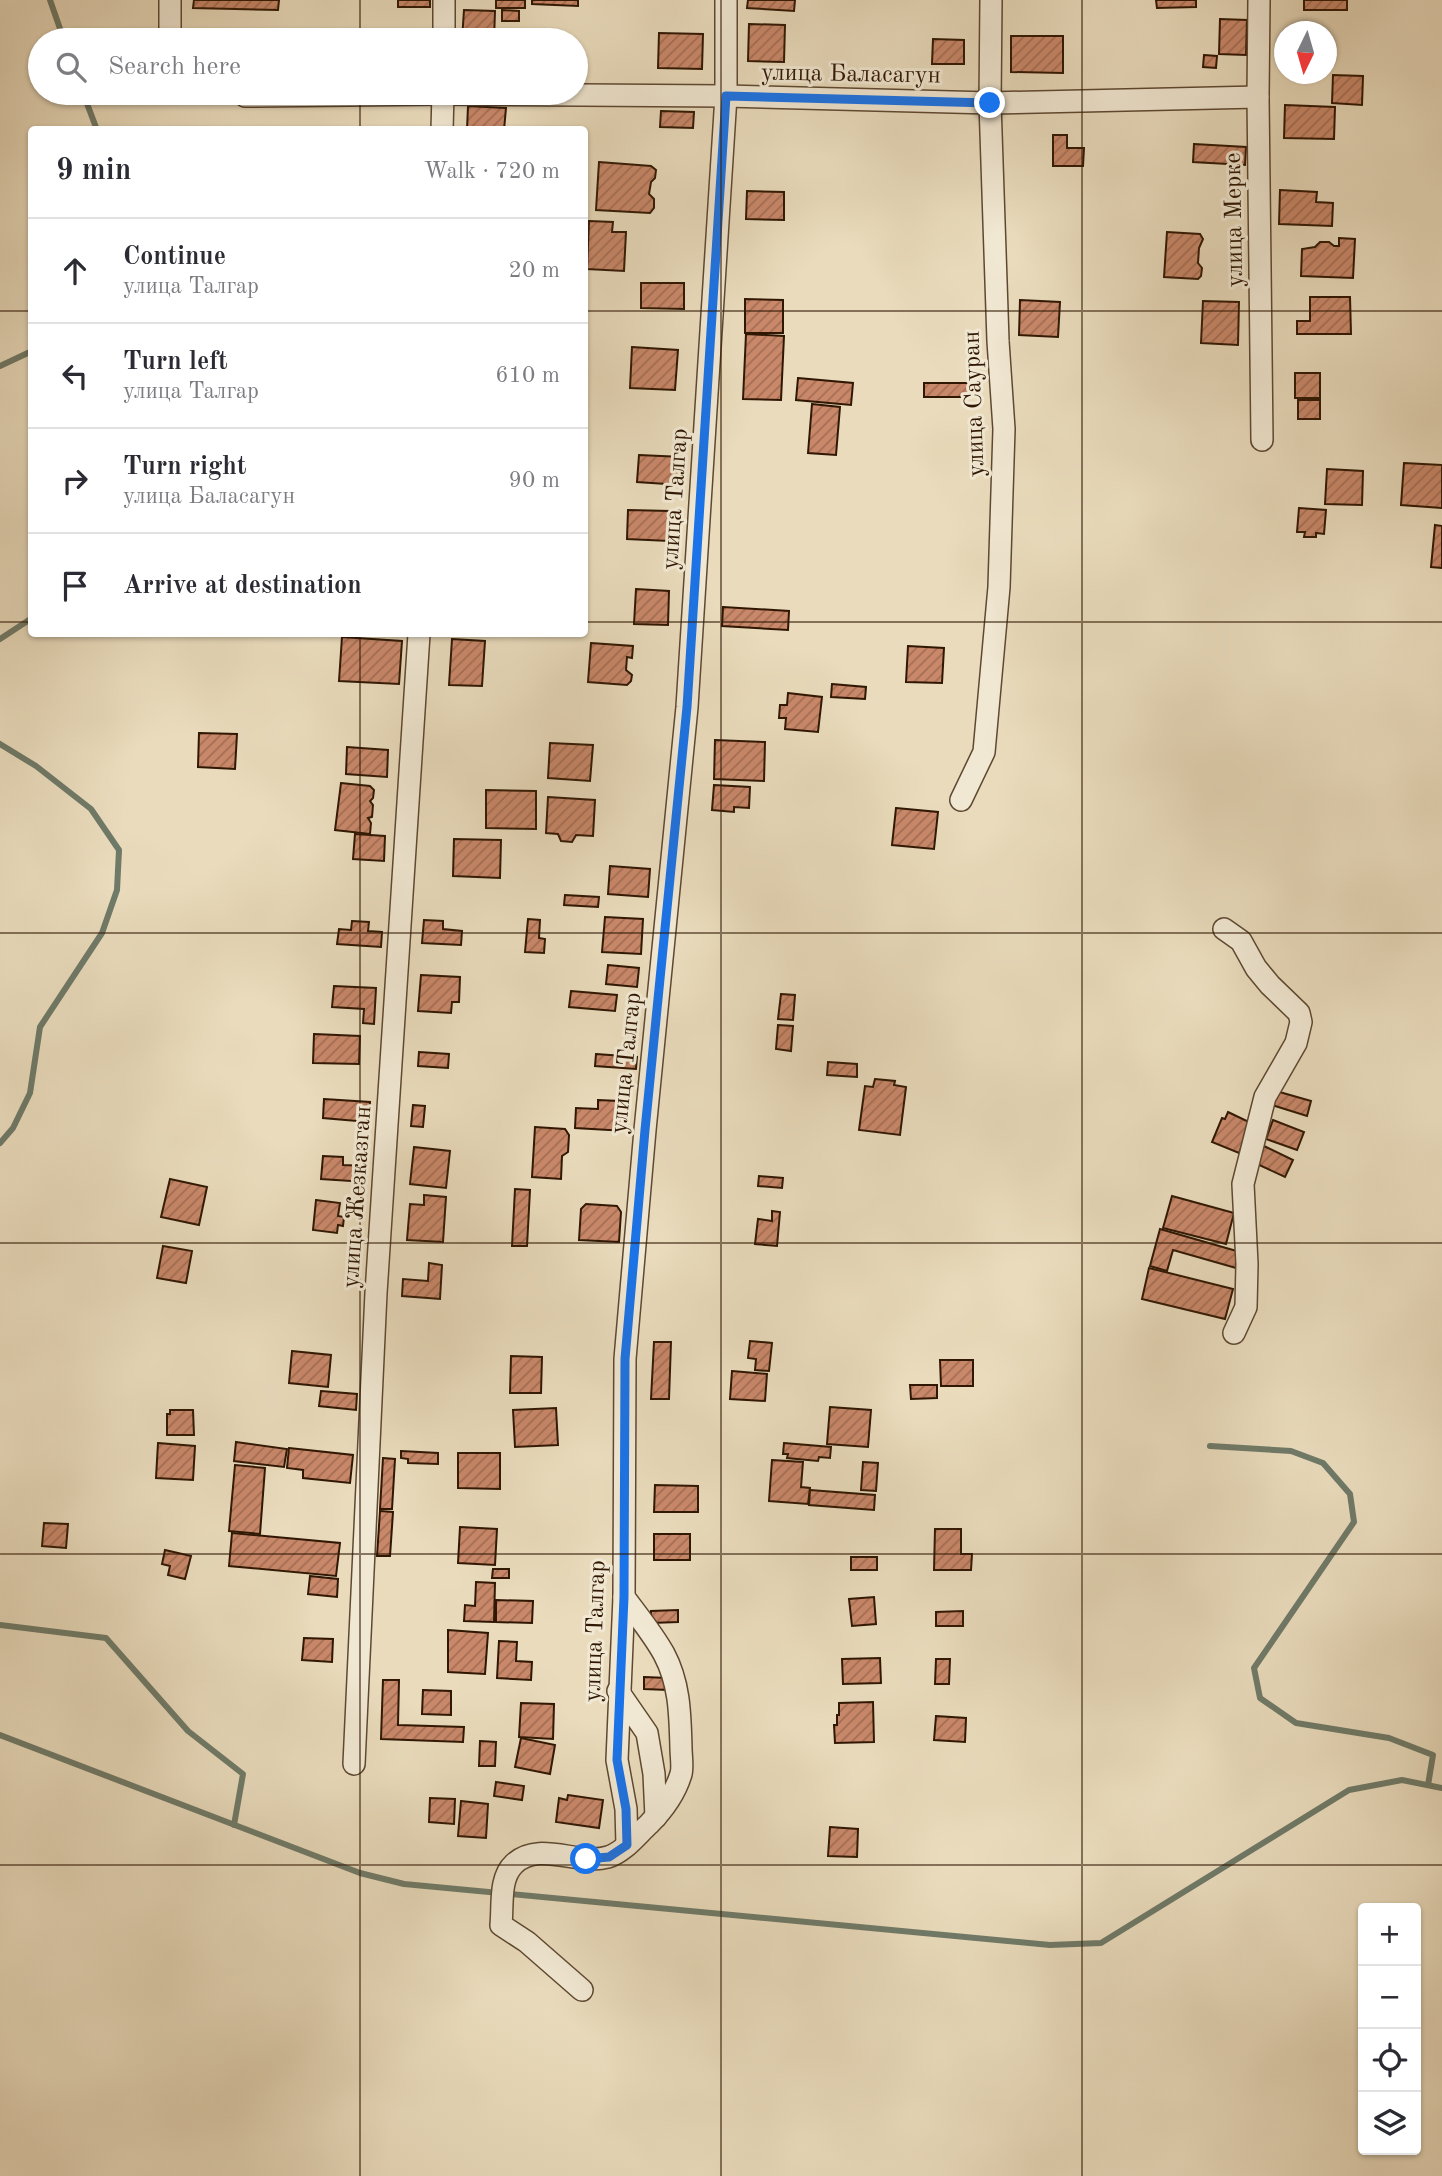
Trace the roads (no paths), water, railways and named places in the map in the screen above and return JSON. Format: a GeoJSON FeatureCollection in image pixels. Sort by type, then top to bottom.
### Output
{"type":"FeatureCollection","features":[{"type":"Feature","properties":{"kind":"street"},"geometry":{"type":"LineString","coordinates":[[170,0],[170,28]]}},
{"type":"Feature","properties":{"kind":"street"},"geometry":{"type":"LineString","coordinates":[[444,0],[444,28]]}},
{"type":"Feature","properties":{"kind":"street","name":"улица Талгар"},"geometry":{"type":"LineString","coordinates":[[627,1845],[626,1809],[617,1760],[624,1597],[625,1359],[687,707],[726,96],[726,0]]}},
{"type":"Feature","properties":{"kind":"street","name":"улица Сауран"},"geometry":{"type":"LineString","coordinates":[[961,800],[985,752],[999,587],[1004,429],[998,341],[990,103],[991,0]]}},
{"type":"Feature","properties":{"kind":"street","name":"улица Мерке"},"geometry":{"type":"LineString","coordinates":[[1259,0],[1262,440]]}},
{"type":"Feature","properties":{"kind":"street","name":"улица Баласагун"},"geometry":{"type":"LineString","coordinates":[[588,95],[990,103],[1258,97]]}},
{"type":"Feature","properties":{"kind":"street"},"geometry":{"type":"LineString","coordinates":[[442,126],[443,105]]}},
{"type":"Feature","properties":{"kind":"street","name":"улица Жезказган"},"geometry":{"type":"LineString","coordinates":[[354,1764],[376,1293],[419,637]]}},
{"type":"Feature","properties":{"kind":"street"},"geometry":{"type":"LineString","coordinates":[[1224,929],[1241,941],[1256,968],[1299,1013],[1301,1022],[1296,1043],[1265,1097],[1243,1184],[1246,1307],[1234,1333]]}},
{"type":"Feature","properties":{"kind":"street"},"geometry":{"type":"LineString","coordinates":[[582,1990],[527,1942],[501,1925],[505,1878],[513,1864],[527,1855],[538,1853],[586,1859],[609,1857],[627,1845],[656,1817],[670,1799],[682,1772],[679,1700],[675,1677],[664,1653],[624,1597]]}},
{"type":"Feature","properties":{"kind":"street"},"geometry":{"type":"LineString","coordinates":[[618,1690],[647,1733],[654,1774],[656,1817]]}},
{"type":"Feature","properties":{"kind":"waterway"},"geometry":{"type":"LineString","coordinates":[[50,0],[60,28]]}},
{"type":"Feature","properties":{"kind":"waterway"},"geometry":{"type":"LineString","coordinates":[[88,105],[95,126]]}},
{"type":"Feature","properties":{"kind":"waterway"},"geometry":{"type":"LineString","coordinates":[[0,366],[28,353]]}},
{"type":"Feature","properties":{"kind":"waterway"},"geometry":{"type":"LineString","coordinates":[[0,639],[28,621]]}},
{"type":"Feature","properties":{"kind":"waterway"},"geometry":{"type":"LineString","coordinates":[[0,744],[36,766],[91,809],[119,850],[117,890],[102,933],[40,1027],[30,1093],[13,1128],[0,1143]]}},
{"type":"Feature","properties":{"kind":"waterway"},"geometry":{"type":"LineString","coordinates":[[1210,1446],[1291,1451],[1323,1463],[1350,1494],[1354,1522],[1254,1668],[1260,1698],[1296,1723],[1389,1738],[1433,1755],[1428,1785]]}},
{"type":"Feature","properties":{"kind":"waterway"},"geometry":{"type":"LineString","coordinates":[[0,1625],[106,1638],[188,1731],[243,1774],[234,1825]]}},
{"type":"Feature","properties":{"kind":"waterway"},"geometry":{"type":"LineString","coordinates":[[0,1735],[360,1873],[404,1884],[1050,1945],[1101,1943],[1349,1790],[1402,1780],[1442,1788]]}}]}
